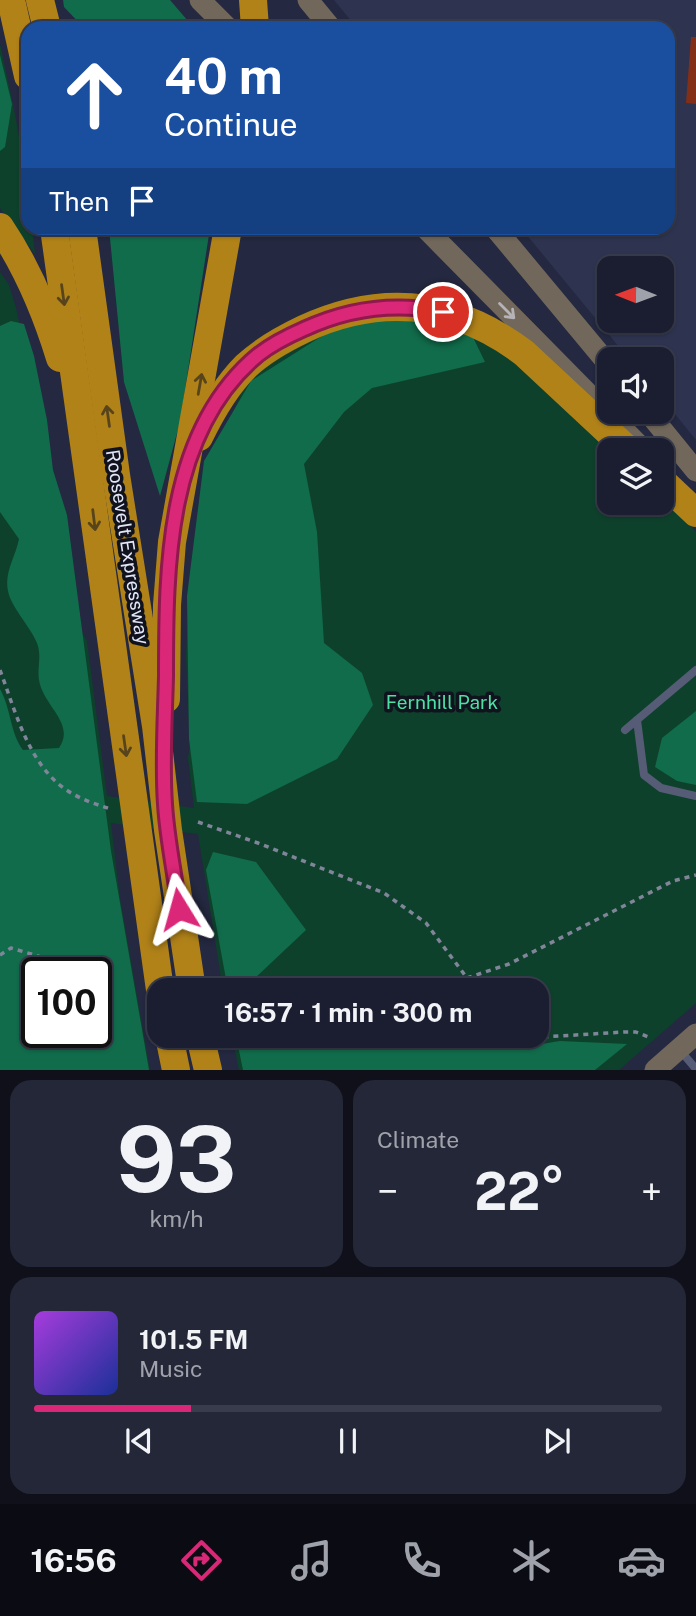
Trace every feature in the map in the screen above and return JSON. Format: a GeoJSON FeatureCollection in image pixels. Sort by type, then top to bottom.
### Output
{"type":"FeatureCollection","features":[{"type":"Feature","properties":{"kind":"highway"},"geometry":{"type":"LineString","coordinates":[[11,0],[21,44]]}},
{"type":"Feature","properties":{"kind":"highway"},"geometry":{"type":"LineString","coordinates":[[40,0],[45,21]]}},
{"type":"Feature","properties":{"kind":"highway"},"geometry":{"type":"LineString","coordinates":[[253,0],[254,21]]}},
{"type":"Feature","properties":{"kind":"highway"},"geometry":{"type":"LineString","coordinates":[[0,227],[16,252],[38,298],[57,348],[83,437]]}},
{"type":"Feature","properties":{"kind":"highway","name":"Roosevelt Expressway"},"geometry":{"type":"LineString","coordinates":[[55,235],[158,978]]}},
{"type":"Feature","properties":{"kind":"highway","name":"Roosevelt Expressway"},"geometry":{"type":"LineString","coordinates":[[83,235],[116,475],[156,726],[190,978]]}},
{"type":"Feature","properties":{"kind":"highway"},"geometry":{"type":"LineString","coordinates":[[165,803],[167,605],[172,542],[227,235]]}},
{"type":"Feature","properties":{"kind":"highway"},"geometry":{"type":"LineString","coordinates":[[184,475],[196,443],[217,403],[232,382],[258,355],[290,336],[332,317],[357,310],[399,306],[421,307],[464,318],[506,339],[615,438]]}},
{"type":"Feature","properties":{"kind":"highway"},"geometry":{"type":"LineString","coordinates":[[674,492],[696,513]]}},
{"type":"Feature","properties":{"kind":"highway"},"geometry":{"type":"LineString","coordinates":[[171,1048],[176,1070]]}},
{"type":"Feature","properties":{"kind":"highway"},"geometry":{"type":"LineString","coordinates":[[203,1048],[208,1070]]}},
{"type":"Feature","properties":{"kind":"main road"},"geometry":{"type":"LineString","coordinates":[[308,0],[325,21]]}},
{"type":"Feature","properties":{"kind":"main road"},"geometry":{"type":"LineString","coordinates":[[206,6],[221,21]]}},
{"type":"Feature","properties":{"kind":"main road"},"geometry":{"type":"LineString","coordinates":[[432,235],[632,438]]}},
{"type":"Feature","properties":{"kind":"main road"},"geometry":{"type":"LineString","coordinates":[[501,235],[597,351]]}},
{"type":"Feature","properties":{"kind":"main road"},"geometry":{"type":"LineString","coordinates":[[658,424],[696,471]]}},
{"type":"Feature","properties":{"kind":"main road"},"geometry":{"type":"LineString","coordinates":[[674,481],[696,505]]}},
{"type":"Feature","properties":{"kind":"main road"},"geometry":{"type":"LineString","coordinates":[[655,1070],[696,1034]]}},
{"type":"Feature","properties":{"kind":"lane"},"geometry":{"type":"LineString","coordinates":[[625,730],[696,670]]}},
{"type":"Feature","properties":{"kind":"lane"},"geometry":{"type":"LineString","coordinates":[[637,720],[644,775],[661,788],[696,796]]}},
{"type":"Feature","properties":{"kind":"lane"},"geometry":{"type":"LineString","coordinates":[[679,1049],[696,1069]]}},
{"type":"Feature","properties":{"kind":"path"},"geometry":{"type":"LineString","coordinates":[[0,670],[31,748],[49,775],[83,800],[111,809]]}},
{"type":"Feature","properties":{"kind":"path"},"geometry":{"type":"LineString","coordinates":[[198,822],[384,893],[426,923],[467,978],[509,964],[673,881],[696,875]]}},
{"type":"Feature","properties":{"kind":"path"},"geometry":{"type":"LineString","coordinates":[[0,955],[11,948],[41,957]]}},
{"type":"Feature","properties":{"kind":"path"},"geometry":{"type":"LineString","coordinates":[[549,1037],[636,1032],[651,1038]]}},
{"type":"Feature","properties":{"kind":"shaded area"},"geometry":{"type":"Polygon","coordinates":[[[334,0],[696,0],[696,440],[674,413],[674,347],[619,347],[608,333],[674,333],[674,256],[597,256],[597,320],[527,235],[675,235],[675,21],[351,21],[334,0]]]}},
{"type":"Feature","properties":{"kind":"green space"},"geometry":{"type":"Polygon","coordinates":[[[63,0],[170,0],[188,21],[77,21],[64,7],[63,0]]]}},
{"type":"Feature","properties":{"kind":"green space"},"geometry":{"type":"Polygon","coordinates":[[[0,44],[21,150],[21,235],[33,235],[35,254],[0,208],[0,44]]]}},
{"type":"Feature","properties":{"kind":"green space"},"geometry":{"type":"Polygon","coordinates":[[[0,55],[12,104],[5,147],[0,151],[0,55]]]}},
{"type":"Feature","properties":{"kind":"green space"},"geometry":{"type":"Polygon","coordinates":[[[110,235],[209,235],[180,422],[160,496],[124,382],[110,235]]]}},
{"type":"Feature","properties":{"kind":"green space","name":"Fernhill Park"},"geometry":{"type":"Polygon","coordinates":[[[0,272],[9,285],[16,308],[52,473],[80,629],[87,641],[107,796],[194,808],[188,758],[190,743],[186,657],[189,595],[226,430],[243,388],[282,348],[396,313],[505,349],[597,438],[597,515],[674,515],[674,509],[696,532],[696,1003],[619,1070],[239,1070],[234,1048],[549,1048],[549,978],[221,978],[198,834],[111,823],[120,898],[150,1070],[0,1070],[0,272]]]}},
{"type":"Feature","properties":{"kind":"green space"},"geometry":{"type":"Polygon","coordinates":[[[405,316],[470,331],[485,362],[372,388],[344,412],[304,464],[317,532],[324,643],[362,673],[373,705],[337,759],[247,804],[197,802],[189,739],[187,596],[204,461],[251,381],[338,326],[405,316]]]}},
{"type":"Feature","properties":{"kind":"green space"},"geometry":{"type":"Polygon","coordinates":[[[11,321],[24,324],[34,356],[47,420],[53,470],[67,515],[111,851],[149,1070],[0,1070],[0,689],[15,736],[23,750],[59,748],[64,730],[39,680],[37,643],[8,591],[9,572],[19,539],[0,512],[0,326],[11,321]]]}},
{"type":"Feature","properties":{"kind":"green space"},"geometry":{"type":"Polygon","coordinates":[[[696,711],[696,785],[677,781],[655,767],[662,738],[696,711]]]}},
{"type":"Feature","properties":{"kind":"green space"},"geometry":{"type":"Polygon","coordinates":[[[213,852],[256,862],[306,930],[255,978],[226,978],[206,870],[213,852]]]}},
{"type":"Feature","properties":{"kind":"green space"},"geometry":{"type":"Polygon","coordinates":[[[560,1041],[627,1044],[595,1070],[243,1070],[238,1048],[549,1048],[549,1043],[560,1041]]]}},
{"type":"Feature","properties":{"kind":"building"},"geometry":{"type":"Polygon","coordinates":[[[691,37],[696,37],[696,104],[686,103],[691,37]]]}},
{"type":"Feature","properties":{"kind":"route"},"geometry":{"type":"LineString","coordinates":[[179,909],[165,803],[167,605],[172,542],[184,475],[196,443],[205,423],[232,382],[258,355],[272,345],[309,326],[357,310],[399,306],[443,312]]}}]}
